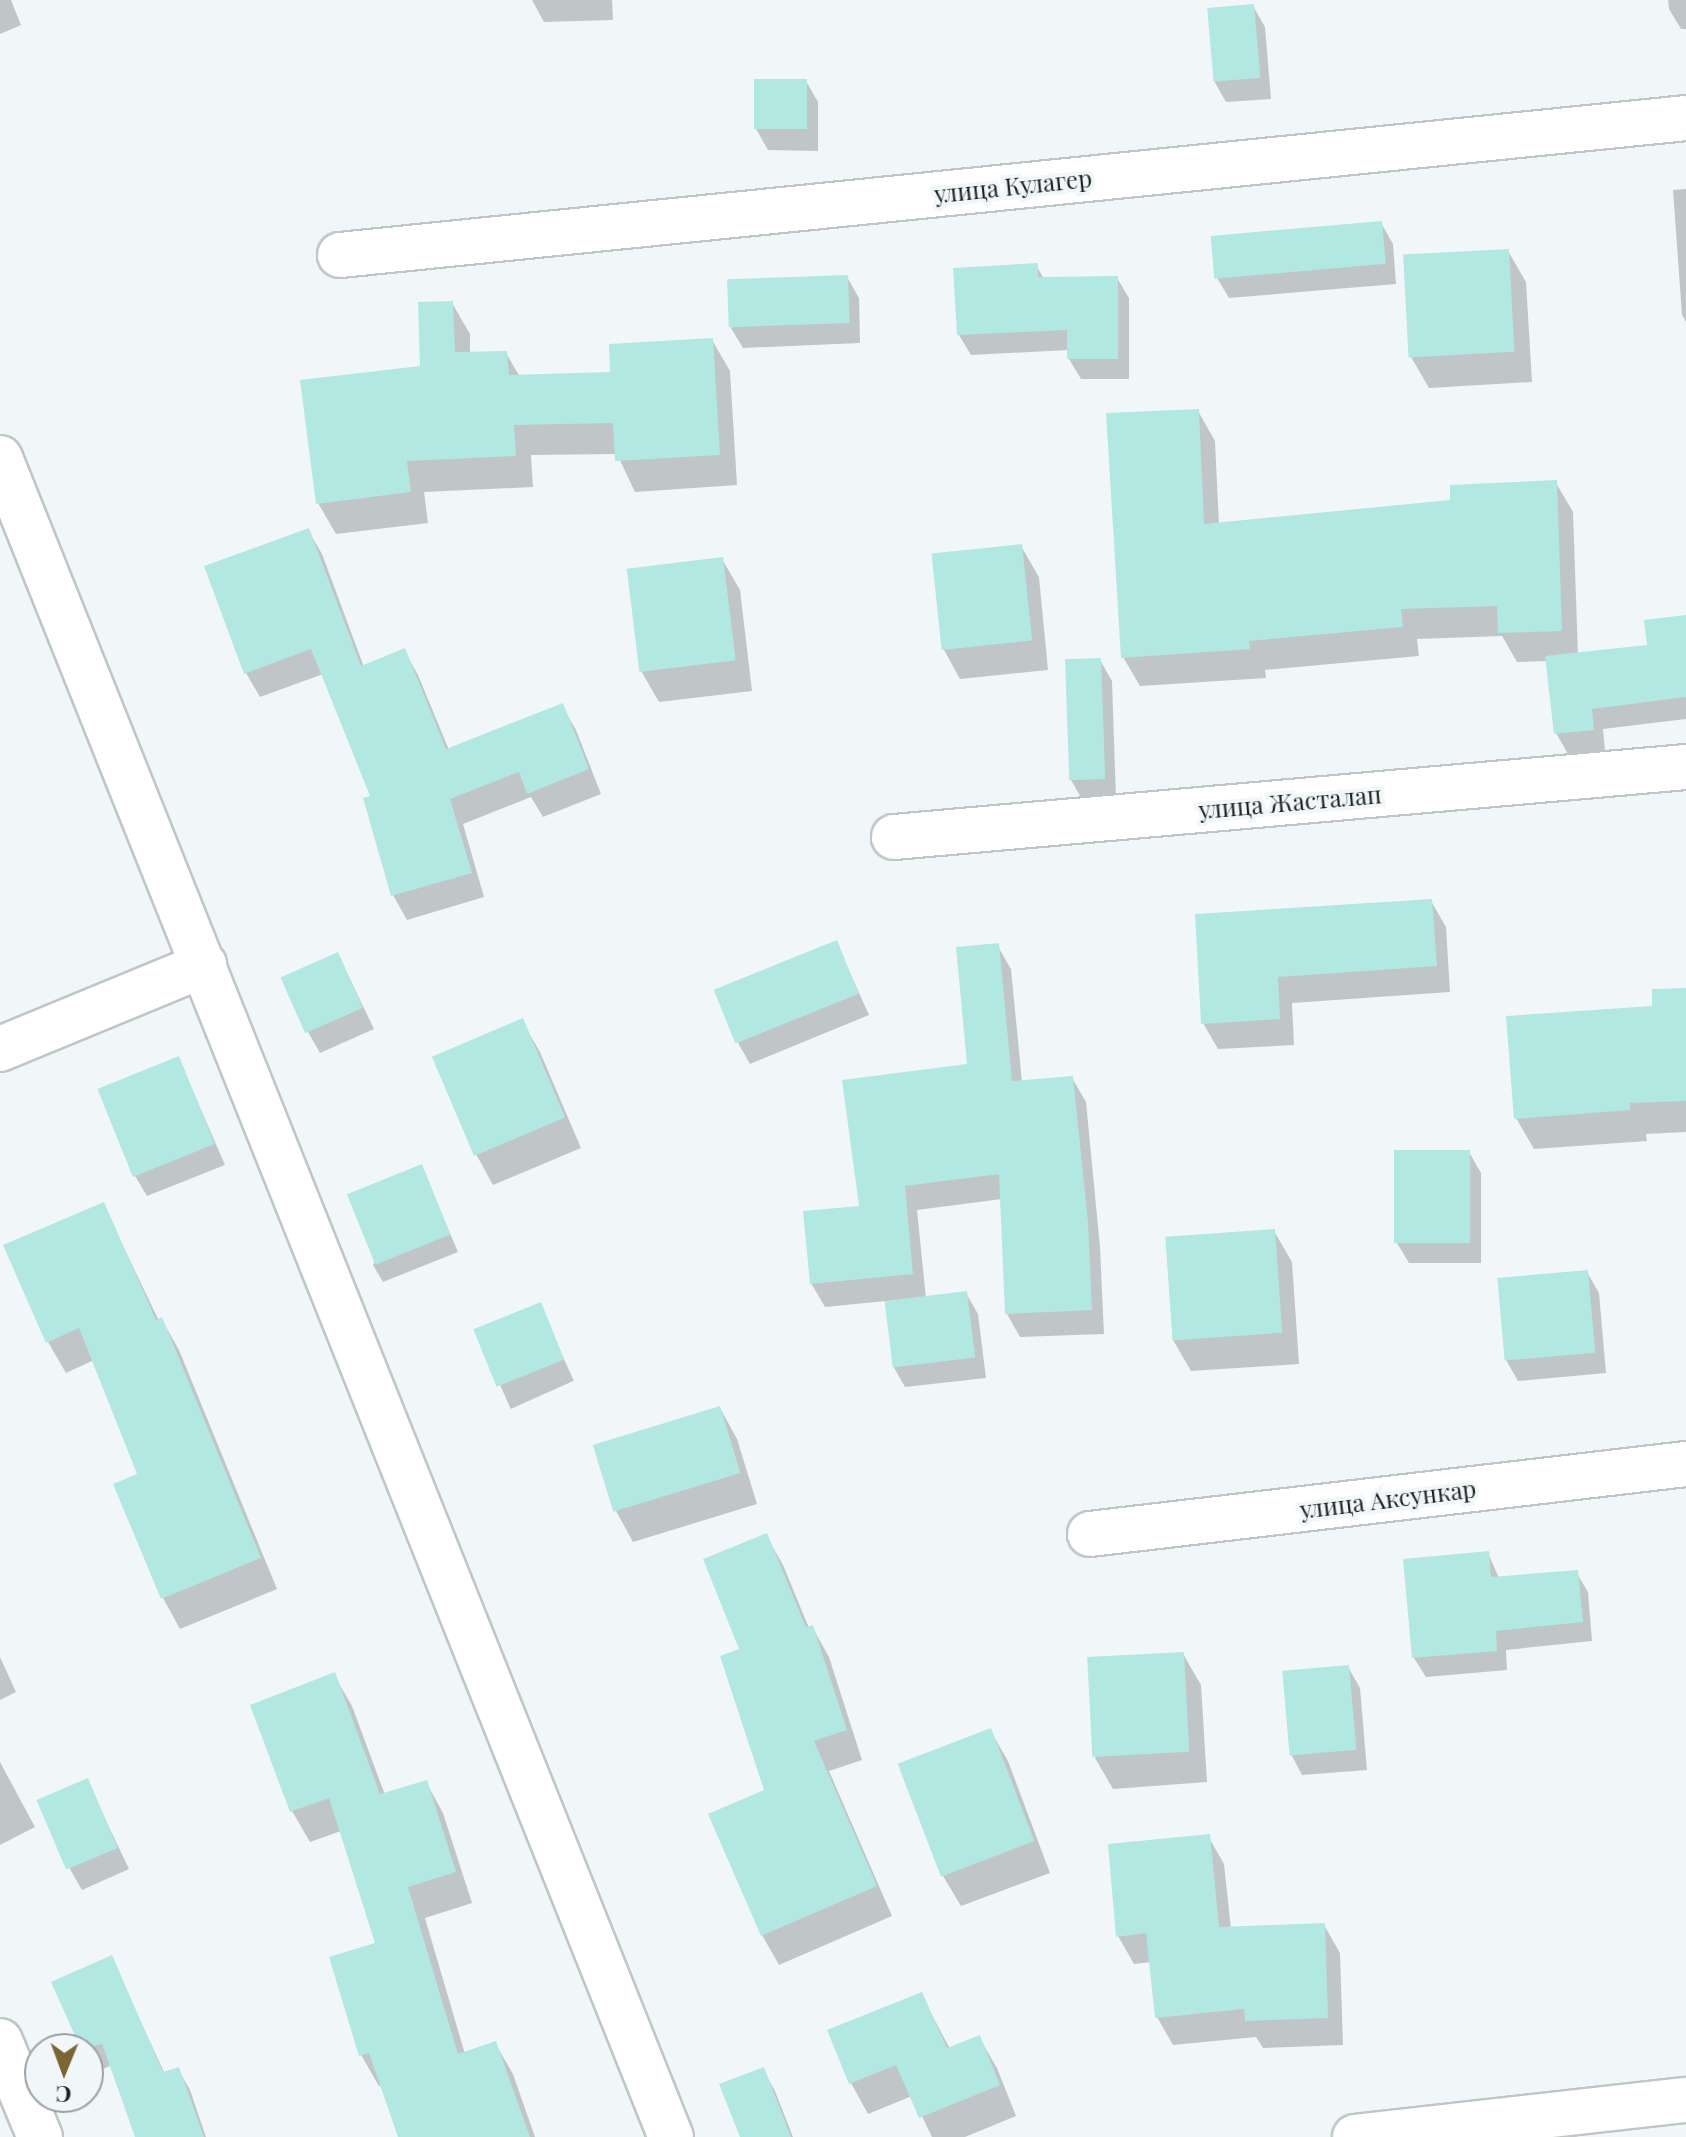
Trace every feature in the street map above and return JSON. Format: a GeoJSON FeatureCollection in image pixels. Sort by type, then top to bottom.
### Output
{"type":"FeatureCollection","features":[{"type":"Feature","properties":{"kind":"street","name":"улица Кулагер"},"geometry":{"type":"LineString","coordinates":[[340,255],[1686,118]]}},
{"type":"Feature","properties":{"kind":"street"},"geometry":{"type":"LineString","coordinates":[[0,458],[671,2137]]}},
{"type":"Feature","properties":{"kind":"street","name":"улица Жасталап"},"geometry":{"type":"LineString","coordinates":[[894,837],[1686,767]]}},
{"type":"Feature","properties":{"kind":"street"},"geometry":{"type":"LineString","coordinates":[[0,1049],[204,965]]}},
{"type":"Feature","properties":{"kind":"street","name":"улица Аксункар"},"geometry":{"type":"LineString","coordinates":[[1090,1534],[1686,1464]]}},
{"type":"Feature","properties":{"kind":"street"},"geometry":{"type":"LineString","coordinates":[[0,2041],[40,2137]]}},
{"type":"Feature","properties":{"kind":"street"},"geometry":{"type":"LineString","coordinates":[[1355,2137],[1686,2100]]}},
{"type":"Feature","properties":{"kind":"building"},"geometry":{"type":"Polygon","coordinates":[[[1254,4],[1260,78],[1214,82],[1207,8],[1254,4]]]}},
{"type":"Feature","properties":{"kind":"building"},"geometry":{"type":"Polygon","coordinates":[[[754,79],[807,79],[807,129],[754,129],[754,79]]]}},
{"type":"Feature","properties":{"kind":"building"},"geometry":{"type":"Polygon","coordinates":[[[1382,221],[1386,264],[1214,279],[1211,236],[1382,221]]]}},
{"type":"Feature","properties":{"kind":"building"},"geometry":{"type":"Polygon","coordinates":[[[1509,249],[1514,352],[1409,357],[1403,255],[1509,249]]]}},
{"type":"Feature","properties":{"kind":"building"},"geometry":{"type":"Polygon","coordinates":[[[1038,263],[1038,277],[1118,276],[1118,359],[1067,359],[1067,330],[957,335],[953,268],[1038,263]]]}},
{"type":"Feature","properties":{"kind":"building"},"geometry":{"type":"Polygon","coordinates":[[[848,275],[850,323],[729,327],[727,279],[848,275]]]}},
{"type":"Feature","properties":{"kind":"building"},"geometry":{"type":"Polygon","coordinates":[[[453,301],[455,352],[507,351],[509,375],[610,372],[609,344],[713,338],[720,455],[615,461],[613,423],[514,425],[516,456],[407,461],[411,492],[316,504],[300,380],[420,366],[418,302],[453,301]]]}},
{"type":"Feature","properties":{"kind":"building"},"geometry":{"type":"Polygon","coordinates":[[[1199,409],[1204,524],[1450,500],[1450,485],[1557,480],[1562,631],[1498,633],[1497,606],[1401,609],[1403,627],[1249,641],[1250,649],[1121,658],[1106,413],[1199,409]]]}},
{"type":"Feature","properties":{"kind":"building"},"geometry":{"type":"Polygon","coordinates":[[[309,528],[361,666],[405,648],[446,749],[563,703],[589,769],[527,794],[519,772],[450,799],[472,873],[391,896],[363,798],[370,796],[311,649],[244,674],[204,566],[309,528]]]}},
{"type":"Feature","properties":{"kind":"building"},"geometry":{"type":"Polygon","coordinates":[[[1022,544],[1032,640],[942,650],[931,554],[1022,544]]]}},
{"type":"Feature","properties":{"kind":"building"},"geometry":{"type":"Polygon","coordinates":[[[723,557],[736,660],[639,672],[627,569],[723,557]]]}},
{"type":"Feature","properties":{"kind":"building"},"geometry":{"type":"Polygon","coordinates":[[[1686,615],[1686,697],[1592,709],[1594,730],[1554,734],[1545,656],[1647,645],[1644,620],[1686,615]]]}},
{"type":"Feature","properties":{"kind":"building"},"geometry":{"type":"Polygon","coordinates":[[[1101,658],[1105,779],[1069,780],[1065,659],[1101,658]]]}},
{"type":"Feature","properties":{"kind":"building"},"geometry":{"type":"Polygon","coordinates":[[[1432,899],[1437,966],[1278,977],[1280,1019],[1201,1024],[1195,914],[1432,899]]]}},
{"type":"Feature","properties":{"kind":"building"},"geometry":{"type":"Polygon","coordinates":[[[837,940],[859,994],[735,1044],[714,990],[837,940]]]}},
{"type":"Feature","properties":{"kind":"building"},"geometry":{"type":"Polygon","coordinates":[[[999,943],[1012,1081],[1073,1076],[1088,1222],[1092,1310],[1005,1314],[999,1174],[905,1186],[913,1274],[810,1284],[803,1211],[859,1206],[842,1080],[967,1064],[956,947],[999,943]]]}},
{"type":"Feature","properties":{"kind":"building"},"geometry":{"type":"Polygon","coordinates":[[[338,952],[363,1008],[305,1033],[280,978],[338,952]]]}},
{"type":"Feature","properties":{"kind":"building"},"geometry":{"type":"Polygon","coordinates":[[[1686,988],[1686,1101],[1630,1103],[1630,1110],[1514,1119],[1506,1016],[1652,1006],[1652,989],[1686,988]]]}},
{"type":"Feature","properties":{"kind":"building"},"geometry":{"type":"Polygon","coordinates":[[[523,1018],[565,1117],[474,1156],[432,1057],[523,1018]]]}},
{"type":"Feature","properties":{"kind":"building"},"geometry":{"type":"Polygon","coordinates":[[[179,1056],[215,1144],[133,1177],[97,1089],[179,1056]]]}},
{"type":"Feature","properties":{"kind":"building"},"geometry":{"type":"Polygon","coordinates":[[[1394,1150],[1470,1150],[1470,1243],[1394,1243],[1394,1150]]]}},
{"type":"Feature","properties":{"kind":"building"},"geometry":{"type":"Polygon","coordinates":[[[422,1164],[450,1234],[375,1265],[347,1194],[422,1164]]]}},
{"type":"Feature","properties":{"kind":"building"},"geometry":{"type":"Polygon","coordinates":[[[104,1202],[156,1320],[162,1317],[261,1558],[161,1599],[113,1484],[137,1474],[79,1328],[46,1343],[3,1245],[104,1202]]]}},
{"type":"Feature","properties":{"kind":"building"},"geometry":{"type":"Polygon","coordinates":[[[1275,1229],[1282,1333],[1173,1340],[1165,1237],[1275,1229]]]}},
{"type":"Feature","properties":{"kind":"building"},"geometry":{"type":"Polygon","coordinates":[[[1588,1270],[1595,1353],[1505,1361],[1497,1278],[1588,1270]]]}},
{"type":"Feature","properties":{"kind":"building"},"geometry":{"type":"Polygon","coordinates":[[[967,1291],[975,1358],[893,1368],[885,1301],[967,1291]]]}},
{"type":"Feature","properties":{"kind":"building"},"geometry":{"type":"Polygon","coordinates":[[[541,1302],[564,1359],[497,1387],[473,1329],[541,1302]]]}},
{"type":"Feature","properties":{"kind":"building"},"geometry":{"type":"Polygon","coordinates":[[[720,1406],[740,1473],[613,1512],[593,1445],[720,1406]]]}},
{"type":"Feature","properties":{"kind":"building"},"geometry":{"type":"Polygon","coordinates":[[[767,1533],[806,1627],[813,1625],[847,1730],[814,1741],[877,1886],[761,1936],[708,1814],[764,1790],[720,1656],[739,1649],[703,1559],[767,1533]]]}},
{"type":"Feature","properties":{"kind":"building"},"geometry":{"type":"Polygon","coordinates":[[[1489,1551],[1491,1577],[1578,1570],[1583,1622],[1496,1631],[1497,1651],[1412,1658],[1403,1559],[1489,1551]]]}},
{"type":"Feature","properties":{"kind":"building"},"geometry":{"type":"Polygon","coordinates":[[[1184,1652],[1189,1752],[1092,1757],[1087,1657],[1184,1652]]]}},
{"type":"Feature","properties":{"kind":"building"},"geometry":{"type":"Polygon","coordinates":[[[1349,1665],[1356,1750],[1290,1756],[1282,1671],[1349,1665]]]}},
{"type":"Feature","properties":{"kind":"building"},"geometry":{"type":"Polygon","coordinates":[[[335,1672],[380,1794],[427,1780],[456,1872],[408,1887],[458,2054],[496,2041],[530,2137],[398,2137],[369,2053],[359,2056],[329,1957],[375,1943],[329,1798],[290,1812],[250,1705],[335,1672]]]}},
{"type":"Feature","properties":{"kind":"building"},"geometry":{"type":"Polygon","coordinates":[[[991,1728],[1034,1841],[941,1877],[898,1764],[991,1728]]]}},
{"type":"Feature","properties":{"kind":"building"},"geometry":{"type":"Polygon","coordinates":[[[88,1778],[118,1848],[66,1870],[36,1800],[88,1778]]]}},
{"type":"Feature","properties":{"kind":"building"},"geometry":{"type":"Polygon","coordinates":[[[1210,1834],[1219,1927],[1325,1923],[1328,2018],[1245,2021],[1244,2009],[1155,2018],[1146,1933],[1116,1937],[1108,1844],[1210,1834]]]}},
{"type":"Feature","properties":{"kind":"building"},"geometry":{"type":"Polygon","coordinates":[[[112,1955],[163,2072],[179,2067],[204,2137],[135,2137],[104,2050],[104,2033],[74,2033],[51,1982],[112,1955]]]}},
{"type":"Feature","properties":{"kind":"building"},"geometry":{"type":"Polygon","coordinates":[[[922,1992],[947,2048],[980,2035],[1000,2085],[919,2118],[896,2065],[849,2084],[827,2030],[922,1992]]]}},
{"type":"Feature","properties":{"kind":"building"},"geometry":{"type":"Polygon","coordinates":[[[764,2067],[791,2137],[740,2137],[719,2084],[764,2067]]]}}]}
